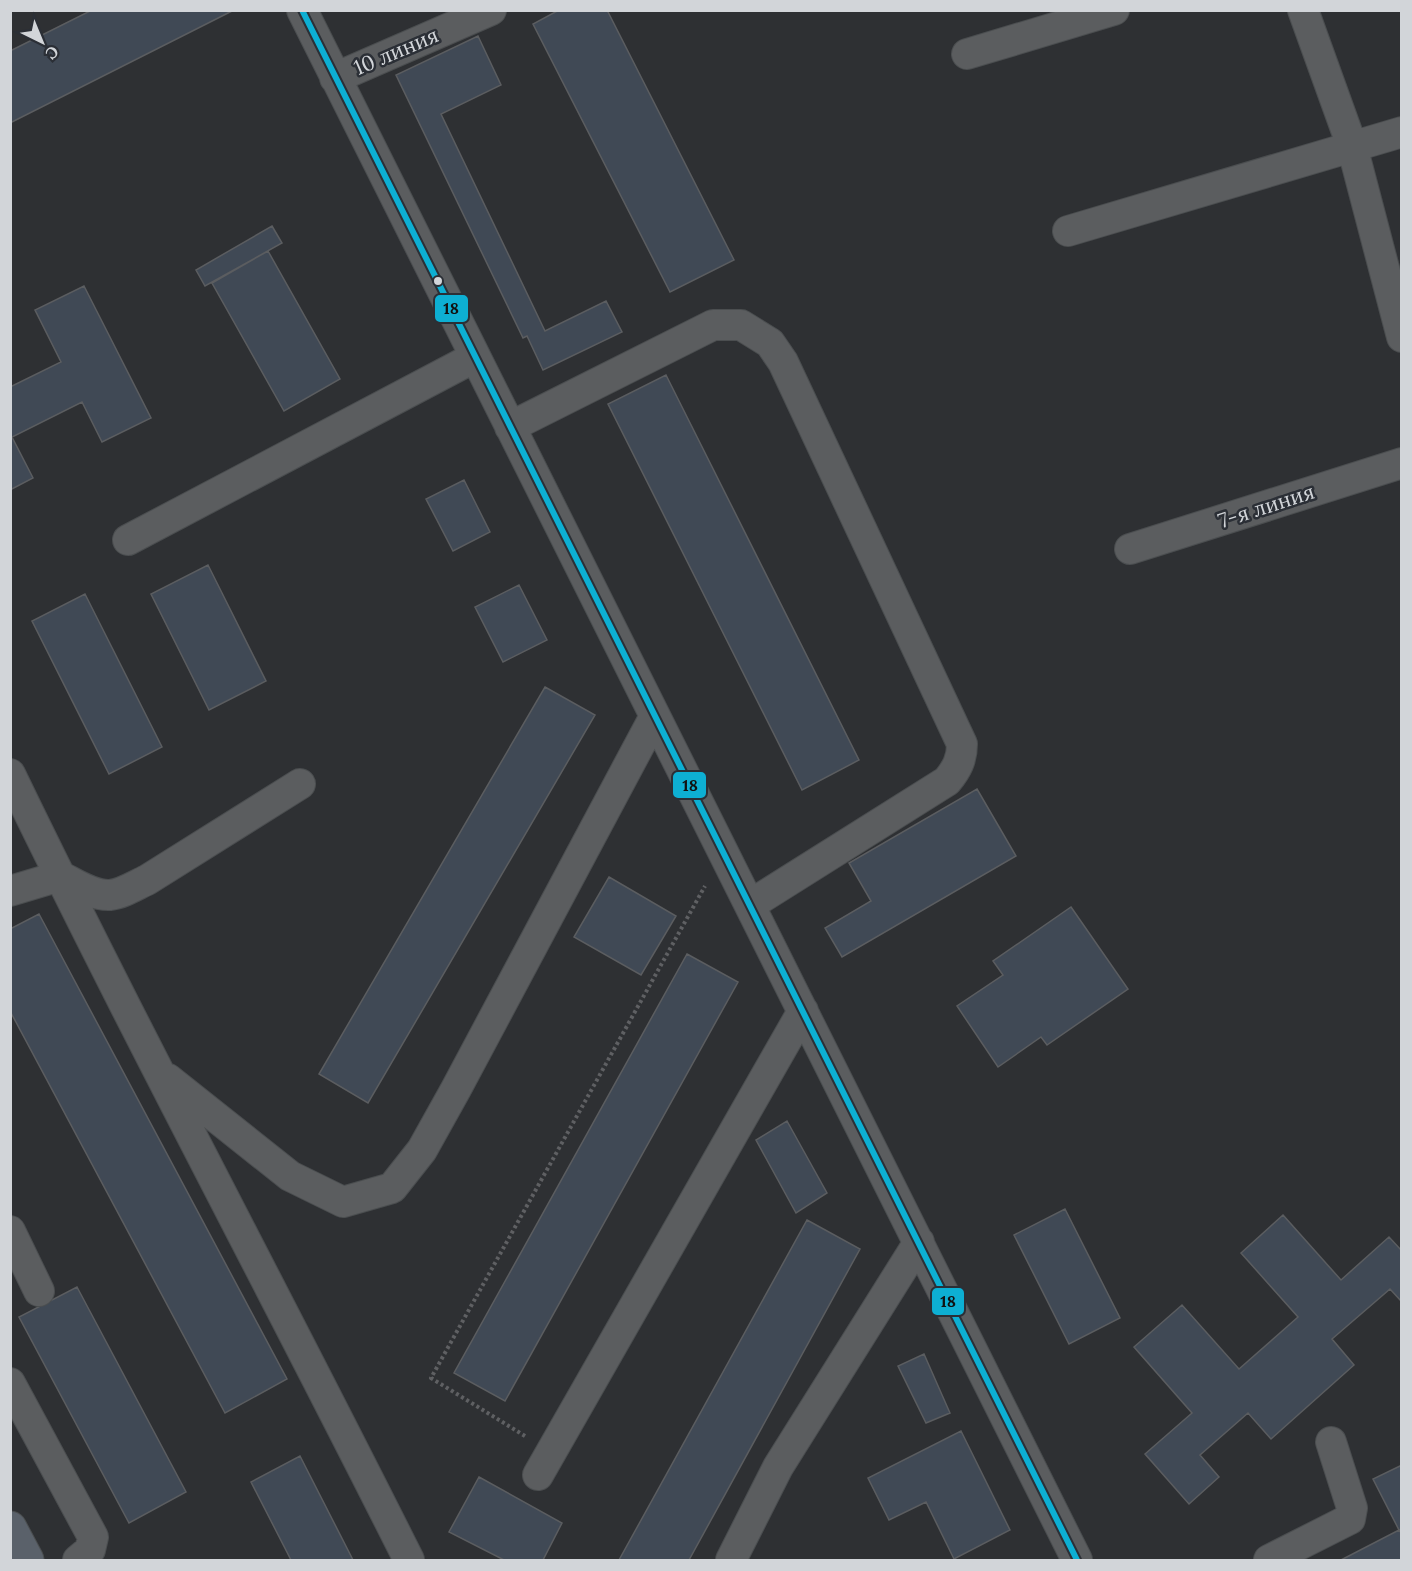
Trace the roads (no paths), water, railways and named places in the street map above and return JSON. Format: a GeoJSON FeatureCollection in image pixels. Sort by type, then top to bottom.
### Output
{"type":"FeatureCollection","features":[{"type":"Feature","properties":{"kind":"main road"},"geometry":{"type":"LineString","coordinates":[[10,1528],[27,1560]]}},
{"type":"Feature","properties":{"kind":"street"},"geometry":{"type":"LineString","coordinates":[[302,10],[1077,1560]]}},
{"type":"Feature","properties":{"kind":"street","name":"10 линия"},"geometry":{"type":"LineString","coordinates":[[335,78],[491,10]]}},
{"type":"Feature","properties":{"kind":"street"},"geometry":{"type":"LineString","coordinates":[[967,54],[1114,10]]}},
{"type":"Feature","properties":{"kind":"street"},"geometry":{"type":"LineString","coordinates":[[1303,10],[1353,146],[1401,337]]}},
{"type":"Feature","properties":{"kind":"street"},"geometry":{"type":"LineString","coordinates":[[1068,231],[1401,132]]}},
{"type":"Feature","properties":{"kind":"street"},"geometry":{"type":"LineString","coordinates":[[510,427],[713,325],[741,325],[770,343],[783,362],[962,744],[962,758],[947,781],[750,905]]}},
{"type":"Feature","properties":{"kind":"street"},"geometry":{"type":"LineString","coordinates":[[128,540],[475,357]]}},
{"type":"Feature","properties":{"kind":"street","name":"7-я линия"},"geometry":{"type":"LineString","coordinates":[[1130,549],[1401,463]]}},
{"type":"Feature","properties":{"kind":"street"},"geometry":{"type":"LineString","coordinates":[[158,1071],[290,1176],[343,1202],[392,1188],[422,1150],[456,1089],[655,716]]}},
{"type":"Feature","properties":{"kind":"street"},"geometry":{"type":"LineString","coordinates":[[10,774],[158,1071],[409,1560]]}},
{"type":"Feature","properties":{"kind":"street"},"geometry":{"type":"LineString","coordinates":[[10,891],[60,876],[99,893],[110,895],[124,890],[147,880],[300,784]]}},
{"type":"Feature","properties":{"kind":"street"},"geometry":{"type":"LineString","coordinates":[[545,1463],[803,1011]]}},
{"type":"Feature","properties":{"kind":"street"},"geometry":{"type":"LineString","coordinates":[[10,1231],[39,1291]]}},
{"type":"Feature","properties":{"kind":"street"},"geometry":{"type":"LineString","coordinates":[[730,1560],[778,1467],[919,1242]]}},
{"type":"Feature","properties":{"kind":"street"},"geometry":{"type":"LineString","coordinates":[[10,1383],[93,1537],[90,1550],[78,1560]]}},
{"type":"Feature","properties":{"kind":"street"},"geometry":{"type":"LineString","coordinates":[[1269,1560],[1350,1520],[1352,1508],[1331,1442]]}}]}
